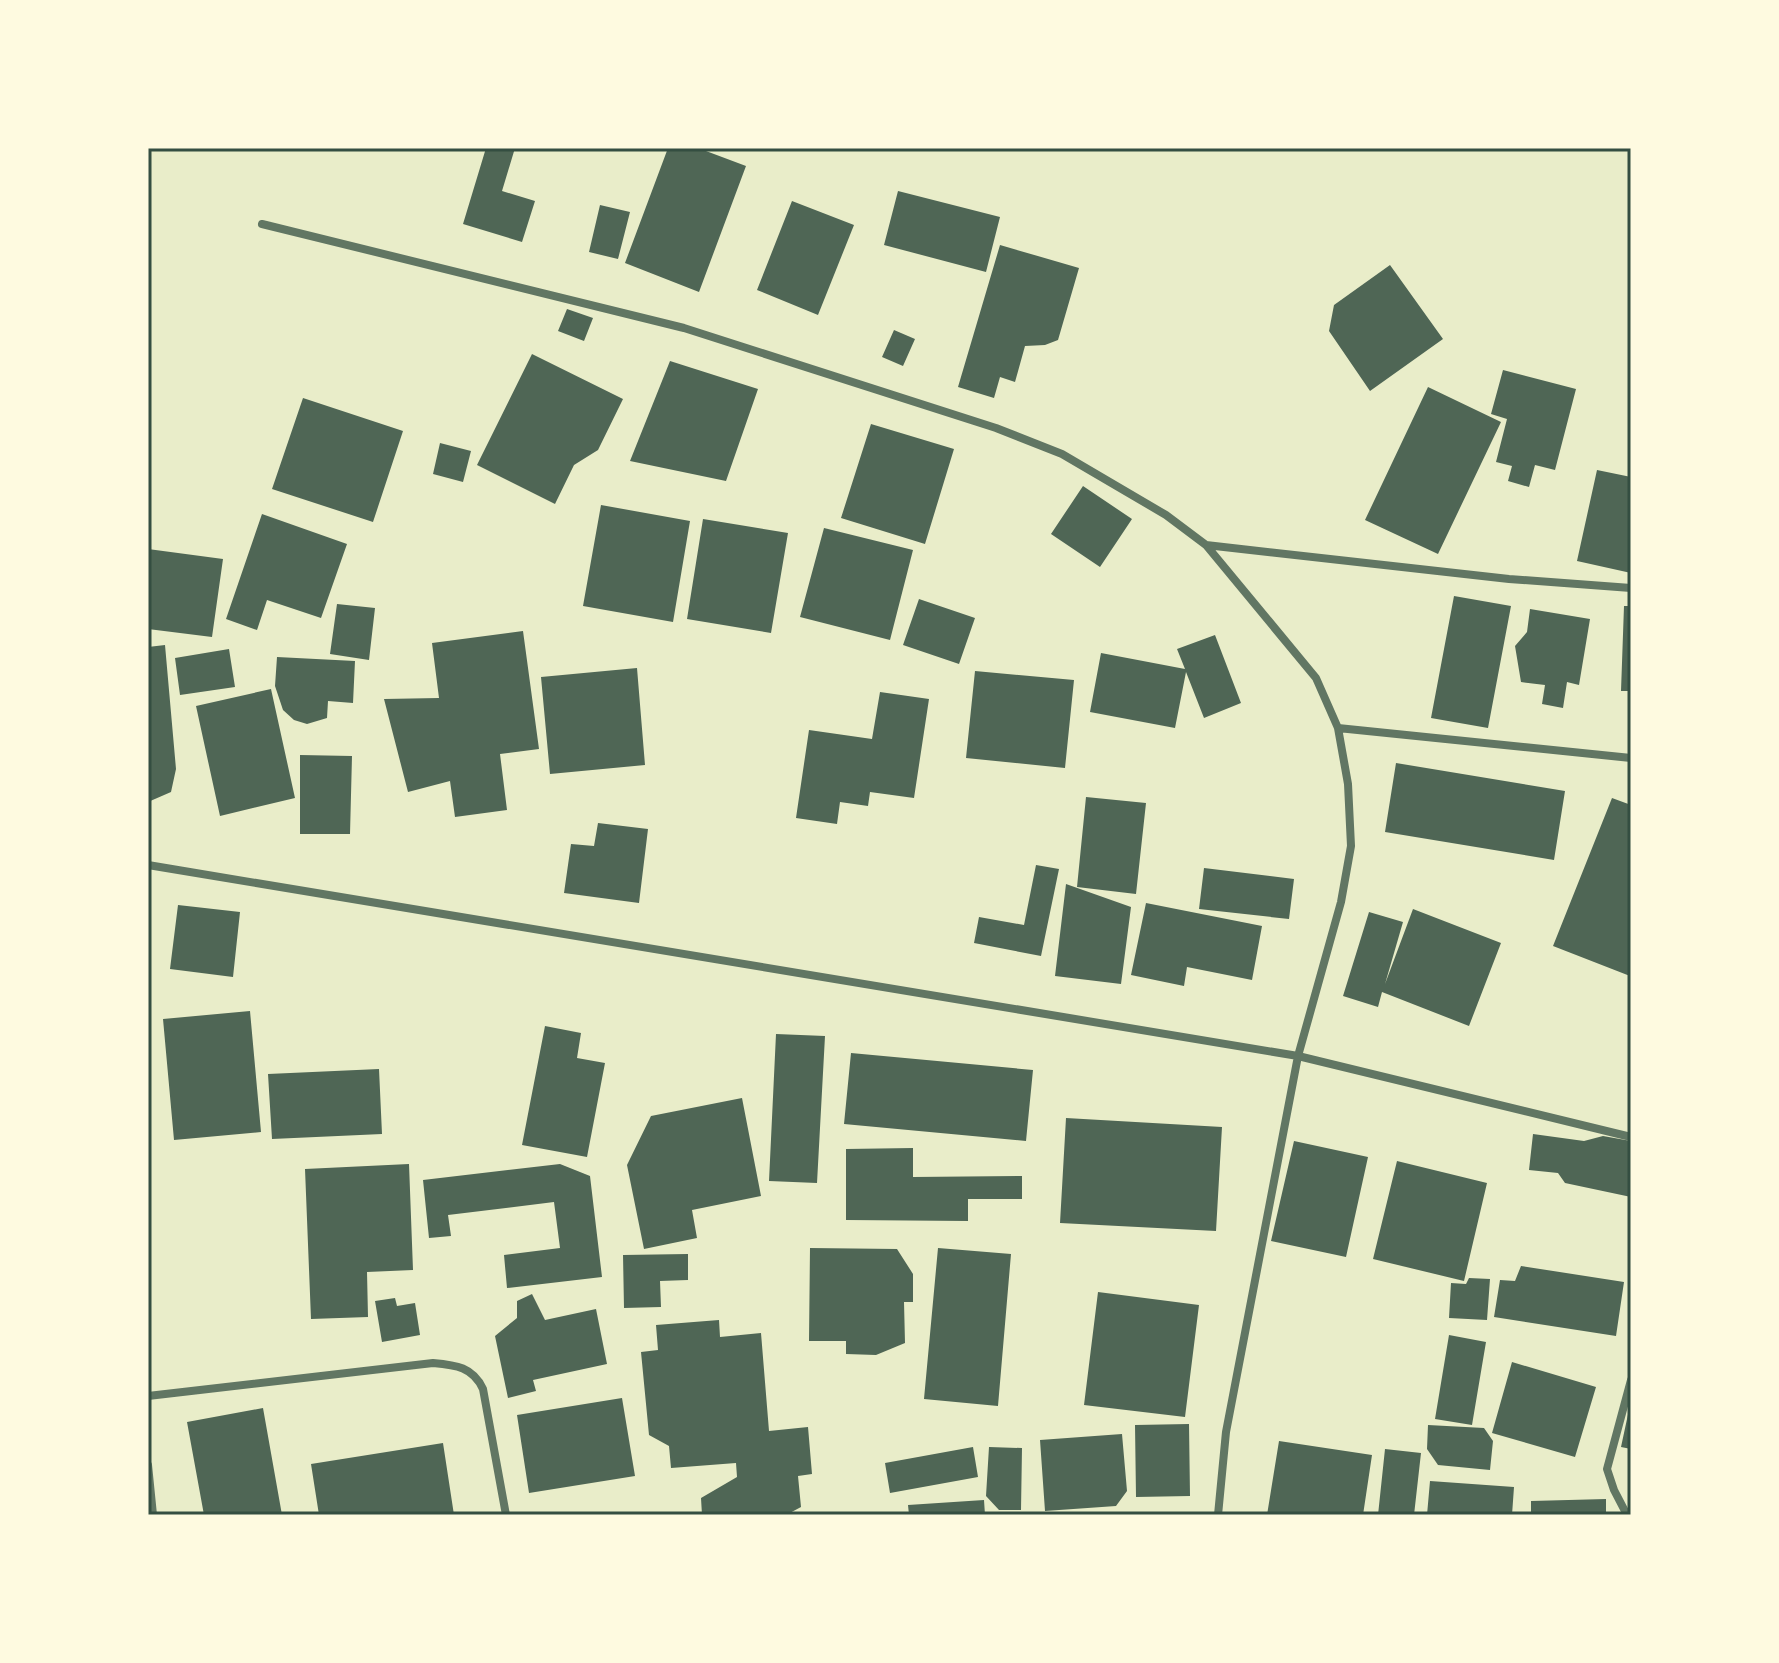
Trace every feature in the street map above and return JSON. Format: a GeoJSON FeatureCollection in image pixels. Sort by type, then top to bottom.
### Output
{"type":"FeatureCollection","features":[{"type":"Feature","properties":{"kind":"street"},"geometry":{"type":"LineString","coordinates":[[262,224],[684,328],[996,428],[1062,454],[1166,515],[1206,545],[1316,678],[1338,728],[1348,784],[1351,846],[1341,902],[1298,1056],[1226,1432],[1218,1515]]}},
{"type":"Feature","properties":{"kind":"street"},"geometry":{"type":"LineString","coordinates":[[1206,545],[1509,579],[1631,588]]}},
{"type":"Feature","properties":{"kind":"street"},"geometry":{"type":"LineString","coordinates":[[1338,728],[1631,758]]}},
{"type":"Feature","properties":{"kind":"street"},"geometry":{"type":"LineString","coordinates":[[148,865],[1298,1056],[1631,1137]]}},
{"type":"Feature","properties":{"kind":"street"},"geometry":{"type":"LineString","coordinates":[[148,1396],[433,1363],[457,1365],[478,1377],[483,1389],[506,1515]]}},
{"type":"Feature","properties":{"kind":"street"},"geometry":{"type":"LineString","coordinates":[[1627,1515],[1607,1469],[1631,1380]]}},
{"type":"Feature","properties":{"kind":"street"},"geometry":{"type":"LineString","coordinates":[[148,1465],[153,1515]]}},
{"type":"Feature","properties":{"kind":"building"},"geometry":{"type":"Polygon","coordinates":[[[486,148],[515,148],[502,191],[535,201],[522,242],[463,224],[486,148]]]}},
{"type":"Feature","properties":{"kind":"building"},"geometry":{"type":"Polygon","coordinates":[[[668,148],[698,148],[746,166],[699,292],[625,263],[668,148]]]}},
{"type":"Feature","properties":{"kind":"building"},"geometry":{"type":"Polygon","coordinates":[[[898,191],[1000,217],[986,272],[884,245],[898,191]]]}},
{"type":"Feature","properties":{"kind":"building"},"geometry":{"type":"Polygon","coordinates":[[[792,201],[854,225],[818,315],[757,290],[792,201]]]}},
{"type":"Feature","properties":{"kind":"building"},"geometry":{"type":"Polygon","coordinates":[[[600,205],[630,212],[618,259],[589,252],[600,205]]]}},
{"type":"Feature","properties":{"kind":"building"},"geometry":{"type":"Polygon","coordinates":[[[1000,245],[1079,268],[1058,340],[1045,345],[1025,346],[1015,382],[1000,377],[994,398],[958,387],[1000,245]]]}},
{"type":"Feature","properties":{"kind":"building"},"geometry":{"type":"Polygon","coordinates":[[[1390,265],[1443,339],[1370,391],[1329,331],[1334,305],[1390,265]]]}},
{"type":"Feature","properties":{"kind":"building"},"geometry":{"type":"Polygon","coordinates":[[[567,309],[593,318],[584,341],[558,331],[567,309]]]}},
{"type":"Feature","properties":{"kind":"building"},"geometry":{"type":"Polygon","coordinates":[[[894,330],[915,339],[903,366],[882,357],[894,330]]]}},
{"type":"Feature","properties":{"kind":"building"},"geometry":{"type":"Polygon","coordinates":[[[532,354],[623,399],[598,450],[574,465],[555,504],[477,465],[532,354]]]}},
{"type":"Feature","properties":{"kind":"building"},"geometry":{"type":"Polygon","coordinates":[[[670,361],[758,389],[726,481],[630,461],[670,361]]]}},
{"type":"Feature","properties":{"kind":"building"},"geometry":{"type":"Polygon","coordinates":[[[1503,370],[1576,389],[1555,470],[1535,465],[1529,487],[1508,481],[1512,466],[1496,462],[1507,419],[1491,414],[1503,370]]]}},
{"type":"Feature","properties":{"kind":"building"},"geometry":{"type":"Polygon","coordinates":[[[1428,387],[1501,422],[1438,554],[1365,520],[1428,387]]]}},
{"type":"Feature","properties":{"kind":"building"},"geometry":{"type":"Polygon","coordinates":[[[303,398],[403,431],[373,522],[272,489],[303,398]]]}},
{"type":"Feature","properties":{"kind":"building"},"geometry":{"type":"Polygon","coordinates":[[[871,424],[954,449],[925,544],[841,518],[871,424]]]}},
{"type":"Feature","properties":{"kind":"building"},"geometry":{"type":"Polygon","coordinates":[[[440,443],[471,451],[463,482],[433,474],[440,443]]]}},
{"type":"Feature","properties":{"kind":"building"},"geometry":{"type":"Polygon","coordinates":[[[1597,470],[1631,477],[1631,573],[1577,561],[1597,470]]]}},
{"type":"Feature","properties":{"kind":"building"},"geometry":{"type":"Polygon","coordinates":[[[1083,486],[1132,519],[1100,567],[1051,534],[1083,486]]]}},
{"type":"Feature","properties":{"kind":"building"},"geometry":{"type":"Polygon","coordinates":[[[601,505],[690,521],[673,622],[583,606],[601,505]]]}},
{"type":"Feature","properties":{"kind":"building"},"geometry":{"type":"Polygon","coordinates":[[[262,514],[347,544],[321,618],[267,600],[257,630],[226,619],[262,514]]]}},
{"type":"Feature","properties":{"kind":"building"},"geometry":{"type":"Polygon","coordinates":[[[703,519],[788,533],[771,633],[687,619],[703,519]]]}},
{"type":"Feature","properties":{"kind":"building"},"geometry":{"type":"Polygon","coordinates":[[[824,528],[913,550],[890,640],[800,617],[824,528]]]}},
{"type":"Feature","properties":{"kind":"building"},"geometry":{"type":"Polygon","coordinates":[[[148,549],[223,559],[212,637],[148,629],[148,549]]]}},
{"type":"Feature","properties":{"kind":"building"},"geometry":{"type":"Polygon","coordinates":[[[1454,596],[1511,606],[1488,728],[1431,718],[1454,596]]]}},
{"type":"Feature","properties":{"kind":"building"},"geometry":{"type":"Polygon","coordinates":[[[919,599],[975,618],[959,664],[903,645],[919,599]]]}},
{"type":"Feature","properties":{"kind":"building"},"geometry":{"type":"Polygon","coordinates":[[[337,604],[375,608],[369,660],[330,654],[337,604]]]}},
{"type":"Feature","properties":{"kind":"building"},"geometry":{"type":"Polygon","coordinates":[[[1624,606],[1631,606],[1631,691],[1621,691],[1624,606]]]}},
{"type":"Feature","properties":{"kind":"building"},"geometry":{"type":"Polygon","coordinates":[[[1530,609],[1590,619],[1579,685],[1567,682],[1563,708],[1542,704],[1545,685],[1521,682],[1515,646],[1527,632],[1530,609]]]}},
{"type":"Feature","properties":{"kind":"building"},"geometry":{"type":"Polygon","coordinates":[[[523,631],[539,749],[500,754],[507,810],[455,817],[450,781],[408,792],[384,699],[439,698],[432,643],[523,631]]]}},
{"type":"Feature","properties":{"kind":"building"},"geometry":{"type":"Polygon","coordinates":[[[1215,635],[1241,703],[1204,718],[1186,672],[1175,728],[1090,712],[1101,653],[1185,669],[1177,649],[1215,635]]]}},
{"type":"Feature","properties":{"kind":"building"},"geometry":{"type":"Polygon","coordinates":[[[165,645],[176,769],[171,792],[148,802],[148,647],[165,645]]]}},
{"type":"Feature","properties":{"kind":"building"},"geometry":{"type":"Polygon","coordinates":[[[229,649],[235,687],[180,695],[175,658],[229,649]]]}},
{"type":"Feature","properties":{"kind":"building"},"geometry":{"type":"Polygon","coordinates":[[[277,657],[355,661],[353,703],[328,701],[327,718],[307,724],[294,720],[283,710],[275,686],[277,657]]]}},
{"type":"Feature","properties":{"kind":"building"},"geometry":{"type":"Polygon","coordinates":[[[637,668],[645,765],[550,774],[541,677],[637,668]]]}},
{"type":"Feature","properties":{"kind":"building"},"geometry":{"type":"Polygon","coordinates":[[[975,671],[1074,680],[1065,768],[966,758],[975,671]]]}},
{"type":"Feature","properties":{"kind":"building"},"geometry":{"type":"Polygon","coordinates":[[[271,689],[295,798],[220,816],[196,706],[271,689]]]}},
{"type":"Feature","properties":{"kind":"building"},"geometry":{"type":"Polygon","coordinates":[[[880,692],[929,699],[914,798],[870,792],[868,806],[840,802],[837,824],[796,818],[809,730],[872,739],[880,692]]]}},
{"type":"Feature","properties":{"kind":"building"},"geometry":{"type":"Polygon","coordinates":[[[300,755],[352,756],[350,834],[300,834],[300,755]]]}},
{"type":"Feature","properties":{"kind":"building"},"geometry":{"type":"Polygon","coordinates":[[[1396,763],[1565,791],[1554,860],[1385,832],[1396,763]]]}},
{"type":"Feature","properties":{"kind":"building"},"geometry":{"type":"Polygon","coordinates":[[[1086,797],[1146,803],[1136,894],[1077,887],[1086,797]]]}},
{"type":"Feature","properties":{"kind":"building"},"geometry":{"type":"Polygon","coordinates":[[[1612,798],[1631,805],[1630,976],[1553,946],[1612,798]]]}},
{"type":"Feature","properties":{"kind":"building"},"geometry":{"type":"Polygon","coordinates":[[[598,823],[648,829],[639,903],[564,893],[571,844],[594,846],[598,823]]]}},
{"type":"Feature","properties":{"kind":"building"},"geometry":{"type":"Polygon","coordinates":[[[1036,865],[1059,869],[1041,956],[974,943],[979,917],[1024,925],[1036,865]]]}},
{"type":"Feature","properties":{"kind":"building"},"geometry":{"type":"Polygon","coordinates":[[[1204,868],[1294,879],[1289,919],[1199,909],[1204,868]]]}},
{"type":"Feature","properties":{"kind":"building"},"geometry":{"type":"Polygon","coordinates":[[[1066,884],[1131,907],[1121,984],[1055,976],[1066,884]]]}},
{"type":"Feature","properties":{"kind":"building"},"geometry":{"type":"Polygon","coordinates":[[[1146,903],[1262,926],[1252,980],[1187,967],[1184,986],[1131,975],[1146,903]]]}},
{"type":"Feature","properties":{"kind":"building"},"geometry":{"type":"Polygon","coordinates":[[[178,905],[240,912],[233,977],[170,969],[178,905]]]}},
{"type":"Feature","properties":{"kind":"building"},"geometry":{"type":"Polygon","coordinates":[[[1413,909],[1501,943],[1469,1026],[1382,992],[1378,1007],[1343,996],[1369,912],[1403,922],[1385,984],[1413,909]]]}},
{"type":"Feature","properties":{"kind":"building"},"geometry":{"type":"Polygon","coordinates":[[[250,1011],[261,1132],[174,1140],[163,1019],[250,1011]]]}},
{"type":"Feature","properties":{"kind":"building"},"geometry":{"type":"Polygon","coordinates":[[[545,1026],[581,1033],[577,1058],[605,1063],[587,1157],[522,1145],[545,1026]]]}},
{"type":"Feature","properties":{"kind":"building"},"geometry":{"type":"Polygon","coordinates":[[[776,1034],[825,1036],[817,1183],[769,1181],[776,1034]]]}},
{"type":"Feature","properties":{"kind":"building"},"geometry":{"type":"Polygon","coordinates":[[[851,1053],[1033,1070],[1026,1141],[844,1124],[851,1053]]]}},
{"type":"Feature","properties":{"kind":"building"},"geometry":{"type":"Polygon","coordinates":[[[379,1069],[382,1134],[272,1139],[268,1074],[379,1069]]]}},
{"type":"Feature","properties":{"kind":"building"},"geometry":{"type":"Polygon","coordinates":[[[742,1098],[761,1196],[692,1210],[697,1238],[644,1249],[627,1165],[651,1116],[742,1098]]]}},
{"type":"Feature","properties":{"kind":"building"},"geometry":{"type":"Polygon","coordinates":[[[1066,1118],[1222,1127],[1216,1231],[1060,1223],[1066,1118]]]}},
{"type":"Feature","properties":{"kind":"building"},"geometry":{"type":"Polygon","coordinates":[[[1533,1134],[1584,1141],[1603,1136],[1631,1141],[1631,1197],[1565,1183],[1558,1173],[1529,1170],[1533,1134]]]}},
{"type":"Feature","properties":{"kind":"building"},"geometry":{"type":"Polygon","coordinates":[[[1294,1141],[1368,1157],[1346,1257],[1271,1241],[1294,1141]]]}},
{"type":"Feature","properties":{"kind":"building"},"geometry":{"type":"Polygon","coordinates":[[[913,1148],[913,1177],[1022,1176],[1022,1199],[968,1199],[968,1221],[846,1220],[846,1149],[913,1148]]]}},
{"type":"Feature","properties":{"kind":"building"},"geometry":{"type":"Polygon","coordinates":[[[1397,1161],[1487,1183],[1464,1281],[1373,1259],[1397,1161]]]}},
{"type":"Feature","properties":{"kind":"building"},"geometry":{"type":"Polygon","coordinates":[[[409,1164],[413,1270],[367,1272],[368,1317],[311,1319],[305,1169],[409,1164]]]}},
{"type":"Feature","properties":{"kind":"building"},"geometry":{"type":"Polygon","coordinates":[[[560,1164],[590,1176],[602,1277],[507,1288],[504,1255],[560,1248],[554,1202],[448,1215],[451,1236],[429,1238],[423,1180],[560,1164]]]}},
{"type":"Feature","properties":{"kind":"building"},"geometry":{"type":"Polygon","coordinates":[[[810,1248],[897,1249],[913,1274],[913,1302],[904,1302],[905,1343],[876,1355],[846,1354],[846,1341],[809,1341],[810,1248]]]}},
{"type":"Feature","properties":{"kind":"building"},"geometry":{"type":"Polygon","coordinates":[[[938,1248],[1011,1254],[998,1406],[924,1399],[938,1248]]]}},
{"type":"Feature","properties":{"kind":"building"},"geometry":{"type":"Polygon","coordinates":[[[688,1254],[688,1280],[660,1281],[661,1307],[624,1308],[623,1255],[688,1254]]]}},
{"type":"Feature","properties":{"kind":"building"},"geometry":{"type":"Polygon","coordinates":[[[1521,1266],[1624,1282],[1616,1336],[1494,1317],[1500,1280],[1515,1281],[1521,1266]]]}},
{"type":"Feature","properties":{"kind":"building"},"geometry":{"type":"Polygon","coordinates":[[[1469,1278],[1490,1279],[1487,1320],[1449,1318],[1451,1283],[1466,1284],[1469,1278]]]}},
{"type":"Feature","properties":{"kind":"building"},"geometry":{"type":"Polygon","coordinates":[[[1098,1292],[1199,1305],[1185,1417],[1084,1405],[1098,1292]]]}},
{"type":"Feature","properties":{"kind":"building"},"geometry":{"type":"Polygon","coordinates":[[[532,1294],[545,1320],[596,1309],[607,1364],[533,1380],[536,1391],[508,1398],[495,1336],[517,1318],[517,1301],[532,1294]]]}},
{"type":"Feature","properties":{"kind":"building"},"geometry":{"type":"Polygon","coordinates":[[[395,1298],[397,1306],[415,1303],[420,1335],[382,1342],[375,1301],[395,1298]]]}},
{"type":"Feature","properties":{"kind":"building"},"geometry":{"type":"Polygon","coordinates":[[[719,1320],[720,1337],[761,1333],[769,1431],[808,1427],[812,1474],[798,1476],[801,1507],[786,1515],[702,1515],[701,1498],[737,1477],[736,1463],[671,1468],[669,1446],[649,1435],[641,1352],[658,1350],[656,1325],[719,1320]]]}},
{"type":"Feature","properties":{"kind":"building"},"geometry":{"type":"Polygon","coordinates":[[[1449,1335],[1486,1342],[1472,1425],[1435,1419],[1449,1335]]]}},
{"type":"Feature","properties":{"kind":"building"},"geometry":{"type":"Polygon","coordinates":[[[1512,1362],[1596,1387],[1575,1457],[1492,1433],[1512,1362]]]}},
{"type":"Feature","properties":{"kind":"building"},"geometry":{"type":"Polygon","coordinates":[[[622,1398],[635,1476],[529,1493],[517,1415],[622,1398]]]}},
{"type":"Feature","properties":{"kind":"building"},"geometry":{"type":"Polygon","coordinates":[[[1631,1405],[1631,1449],[1621,1447],[1631,1405]]]}},
{"type":"Feature","properties":{"kind":"building"},"geometry":{"type":"Polygon","coordinates":[[[263,1408],[282,1515],[204,1515],[187,1422],[263,1408]]]}},
{"type":"Feature","properties":{"kind":"building"},"geometry":{"type":"Polygon","coordinates":[[[1189,1424],[1190,1496],[1136,1497],[1135,1425],[1189,1424]]]}},
{"type":"Feature","properties":{"kind":"building"},"geometry":{"type":"Polygon","coordinates":[[[1428,1425],[1484,1428],[1493,1441],[1490,1470],[1438,1465],[1427,1449],[1428,1425]]]}},
{"type":"Feature","properties":{"kind":"building"},"geometry":{"type":"Polygon","coordinates":[[[1122,1434],[1127,1491],[1116,1506],[1045,1511],[1040,1440],[1122,1434]]]}},
{"type":"Feature","properties":{"kind":"building"},"geometry":{"type":"Polygon","coordinates":[[[1279,1441],[1372,1455],[1363,1515],[1267,1515],[1279,1441]]]}},
{"type":"Feature","properties":{"kind":"building"},"geometry":{"type":"Polygon","coordinates":[[[443,1443],[454,1515],[319,1515],[311,1464],[443,1443]]]}},
{"type":"Feature","properties":{"kind":"building"},"geometry":{"type":"Polygon","coordinates":[[[973,1447],[978,1477],[890,1493],[885,1463],[973,1447]]]}},
{"type":"Feature","properties":{"kind":"building"},"geometry":{"type":"Polygon","coordinates":[[[989,1447],[1022,1448],[1021,1510],[999,1510],[986,1496],[989,1447]]]}},
{"type":"Feature","properties":{"kind":"building"},"geometry":{"type":"Polygon","coordinates":[[[1385,1449],[1421,1453],[1414,1515],[1378,1515],[1385,1449]]]}},
{"type":"Feature","properties":{"kind":"building"},"geometry":{"type":"Polygon","coordinates":[[[1430,1481],[1514,1487],[1512,1515],[1427,1515],[1430,1481]]]}},
{"type":"Feature","properties":{"kind":"building"},"geometry":{"type":"Polygon","coordinates":[[[1606,1499],[1606,1515],[1531,1515],[1531,1501],[1606,1499]]]}},
{"type":"Feature","properties":{"kind":"building"},"geometry":{"type":"Polygon","coordinates":[[[984,1500],[985,1515],[909,1515],[908,1505],[984,1500]]]}}]}
